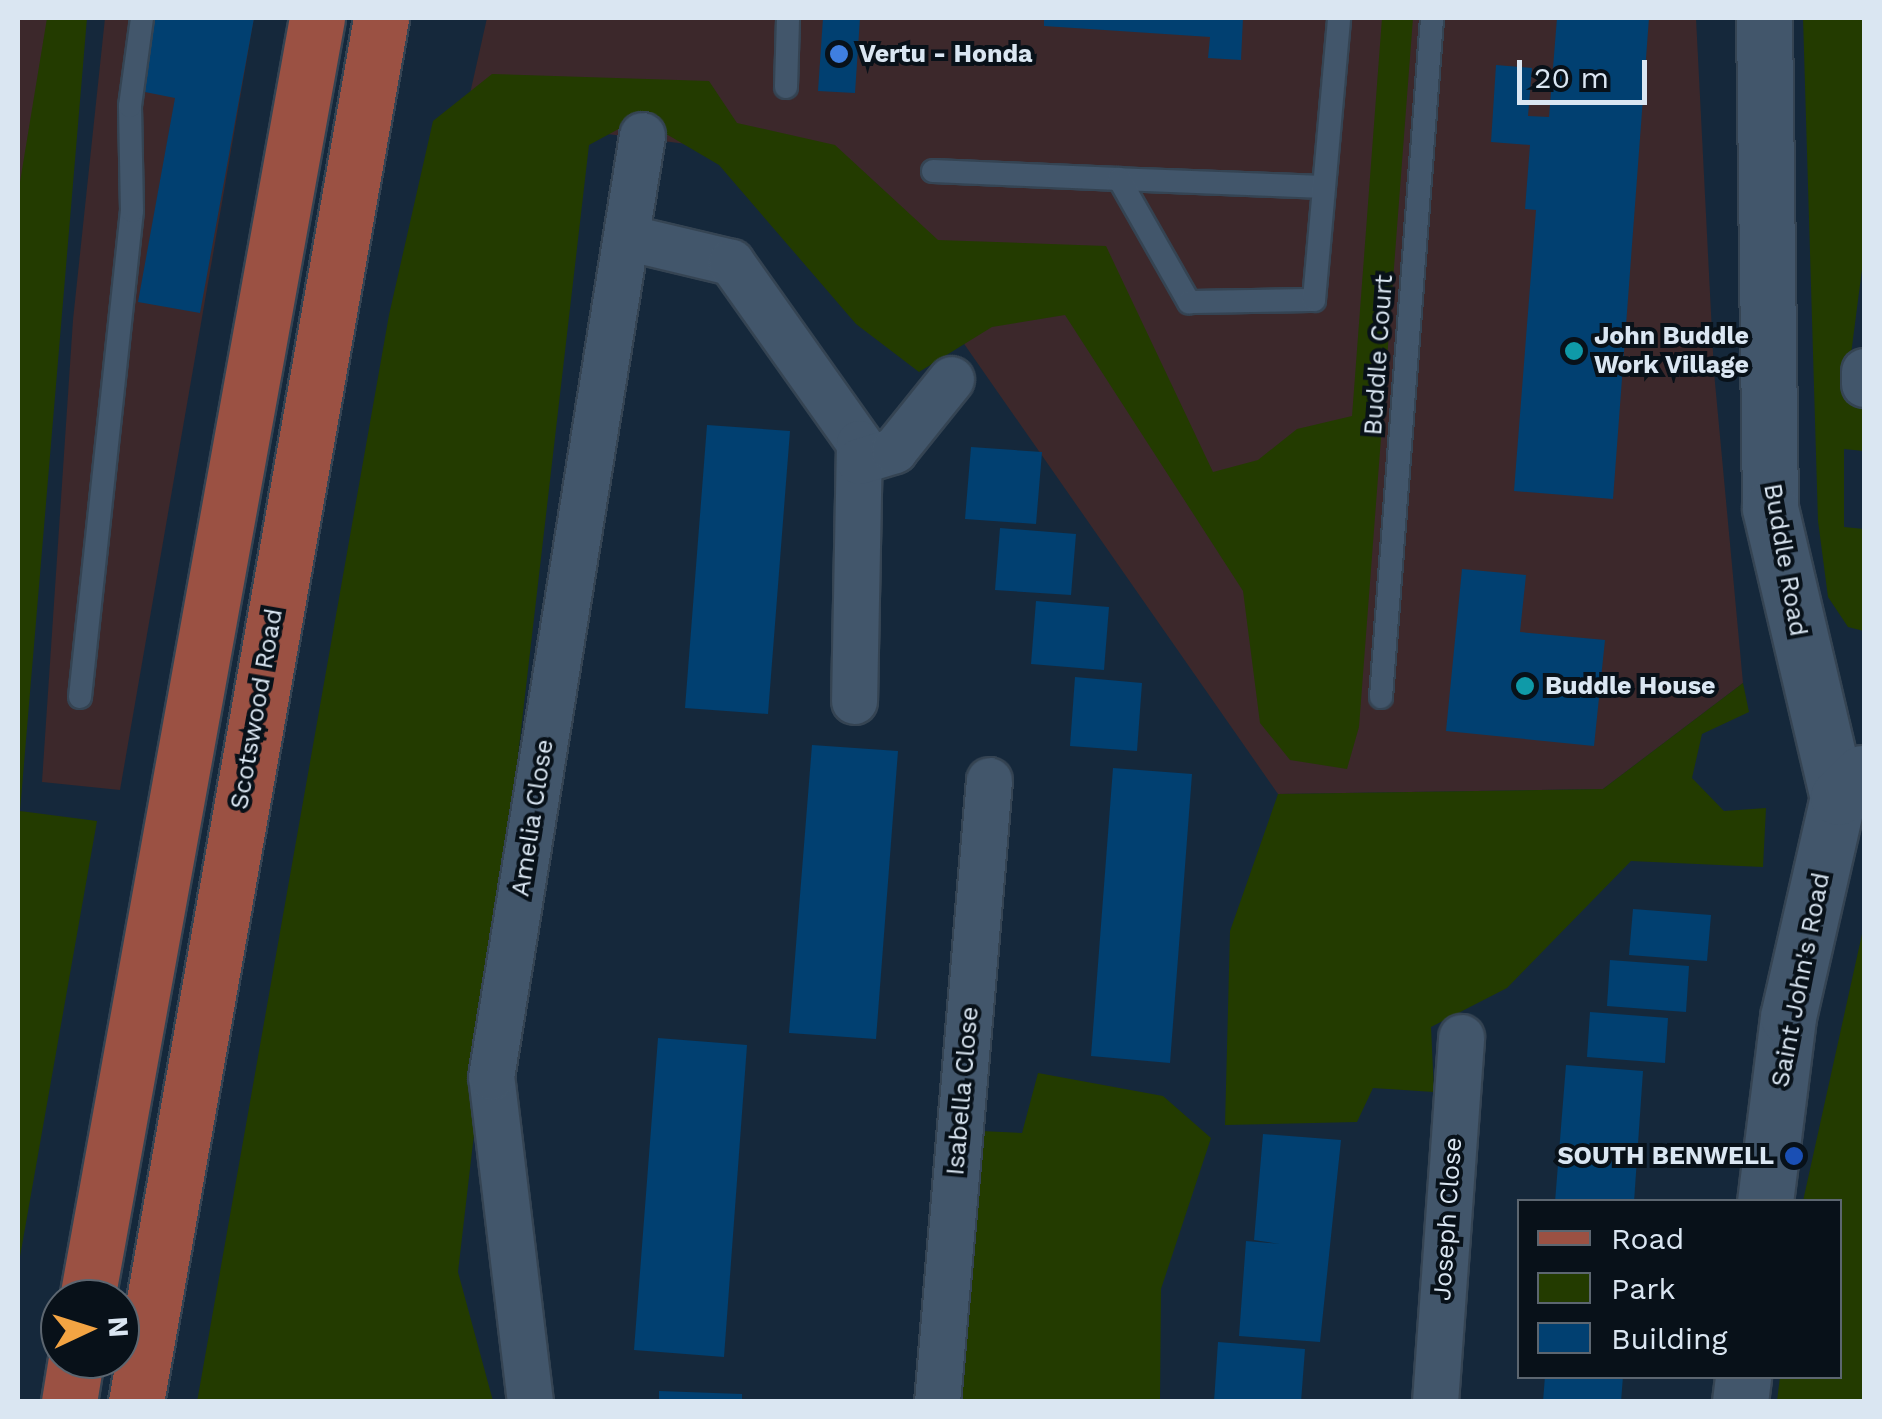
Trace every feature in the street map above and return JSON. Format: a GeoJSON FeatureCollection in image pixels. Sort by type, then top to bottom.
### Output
{"type":"FeatureCollection","features":[{"type":"Feature","properties":{"kind":"main road"},"geometry":{"type":"LineString","coordinates":[[92,1279],[317,18]]}},
{"type":"Feature","properties":{"kind":"main road","name":"Scotswood Road"},"geometry":{"type":"LineString","coordinates":[[136,1402],[381,18]]}},
{"type":"Feature","properties":{"kind":"street","name":"Buddle Road"},"geometry":{"type":"LineString","coordinates":[[1764,18],[1770,508],[1851,784]]}},
{"type":"Feature","properties":{"kind":"street","name":"Amelia Close"},"geometry":{"type":"LineString","coordinates":[[530,1402],[491,1076],[642,135]]}},
{"type":"Feature","properties":{"kind":"street"},"geometry":{"type":"LineString","coordinates":[[626,237],[731,262],[859,443],[854,701]]}},
{"type":"Feature","properties":{"kind":"street"},"geometry":{"type":"LineString","coordinates":[[1864,371],[1864,384]]}},
{"type":"Feature","properties":{"kind":"street"},"geometry":{"type":"LineString","coordinates":[[858,460],[894,450],[951,379]]}},
{"type":"Feature","properties":{"kind":"street","name":"Isabella Close"},"geometry":{"type":"LineString","coordinates":[[937,1402],[988,780]]}},
{"type":"Feature","properties":{"kind":"street","name":"Saint John's Road"},"geometry":{"type":"LineString","coordinates":[[1765,1199],[1788,1017],[1851,784]]}},
{"type":"Feature","properties":{"kind":"street","name":"Joseph Close"},"geometry":{"type":"LineString","coordinates":[[1435,1402],[1461,1037]]}},
{"type":"Feature","properties":{"kind":"lane"},"geometry":{"type":"LineString","coordinates":[[80,697],[132,210],[130,106],[142,18]]}},
{"type":"Feature","properties":{"kind":"lane"},"geometry":{"type":"LineString","coordinates":[[786,87],[788,18]]}},
{"type":"Feature","properties":{"kind":"lane"},"geometry":{"type":"LineString","coordinates":[[1119,179],[1189,302],[1314,300],[1339,18]]}},
{"type":"Feature","properties":{"kind":"lane","name":"Buddle Court"},"geometry":{"type":"LineString","coordinates":[[1381,697],[1432,18]]}},
{"type":"Feature","properties":{"kind":"lane"},"geometry":{"type":"LineString","coordinates":[[933,172],[1324,187]]}},
{"type":"Feature","properties":{"kind":"shaded area"},"geometry":{"type":"Polygon","coordinates":[[[18,18],[59,18],[18,306],[18,18]]]}},
{"type":"Feature","properties":{"kind":"shaded area"},"geometry":{"type":"Polygon","coordinates":[[[105,18],[254,18],[120,790],[42,782],[73,320],[105,18]]]}},
{"type":"Feature","properties":{"kind":"shaded area"},"geometry":{"type":"Polygon","coordinates":[[[487,18],[1696,18],[1714,372],[1743,683],[1603,789],[1278,794],[838,163],[465,116],[487,18]]]}},
{"type":"Feature","properties":{"kind":"green space"},"geometry":{"type":"Polygon","coordinates":[[[47,18],[87,18],[20,811],[97,821],[18,1268],[18,194],[47,18]]]}},
{"type":"Feature","properties":{"kind":"green space"},"geometry":{"type":"Polygon","coordinates":[[[1382,18],[1413,18],[1359,727],[1347,769],[1290,760],[1260,723],[1243,591],[1065,315],[992,327],[919,372],[856,324],[719,165],[639,118],[589,145],[458,1272],[493,1401],[197,1402],[389,315],[433,121],[492,74],[709,81],[737,123],[835,145],[938,240],[1106,246],[1213,472],[1258,460],[1297,429],[1352,416],[1382,18]]]}},
{"type":"Feature","properties":{"kind":"green space"},"geometry":{"type":"Polygon","coordinates":[[[1803,18],[1864,18],[1864,254],[1847,385],[1864,410],[1864,451],[1844,449],[1844,527],[1864,529],[1864,631],[1848,627],[1828,597],[1818,521],[1803,18]]]}},
{"type":"Feature","properties":{"kind":"green space"},"geometry":{"type":"Polygon","coordinates":[[[1743,683],[1749,712],[1702,734],[1692,778],[1724,811],[1766,808],[1763,867],[1631,861],[1507,988],[1431,1027],[1434,1092],[1373,1088],[1357,1122],[1225,1125],[1230,931],[1278,794],[1603,789],[1743,683]]]}},
{"type":"Feature","properties":{"kind":"green space"},"geometry":{"type":"Polygon","coordinates":[[[1864,925],[1864,1401],[1777,1401],[1780,1379],[1842,1379],[1842,1199],[1803,1199],[1864,925]]]}},
{"type":"Feature","properties":{"kind":"green space"},"geometry":{"type":"Polygon","coordinates":[[[1038,1073],[1163,1096],[1211,1138],[1161,1289],[1160,1401],[958,1402],[981,1131],[1022,1133],[1038,1073]]]}},
{"type":"Feature","properties":{"kind":"building"},"geometry":{"type":"Polygon","coordinates":[[[154,18],[254,18],[200,313],[138,302],[175,98],[140,91],[154,18]]]}},
{"type":"Feature","properties":{"kind":"building","name":"Vertu - Honda"},"geometry":{"type":"Polygon","coordinates":[[[823,18],[860,18],[855,93],[818,91],[823,18]]]}},
{"type":"Feature","properties":{"kind":"building"},"geometry":{"type":"Polygon","coordinates":[[[1044,18],[1243,18],[1241,60],[1208,58],[1210,37],[1044,26],[1044,18]]]}},
{"type":"Feature","properties":{"kind":"building","name":"John Buddle Work Village"},"geometry":{"type":"Polygon","coordinates":[[[1557,18],[1649,18],[1613,499],[1514,491],[1536,210],[1525,209],[1530,145],[1491,142],[1496,65],[1532,68],[1528,116],[1549,117],[1557,18]]]}},
{"type":"Feature","properties":{"kind":"building"},"geometry":{"type":"Polygon","coordinates":[[[707,425],[790,431],[768,714],[685,708],[707,425]]]}},
{"type":"Feature","properties":{"kind":"building"},"geometry":{"type":"Polygon","coordinates":[[[971,447],[1042,452],[1036,524],[965,519],[971,447]]]}},
{"type":"Feature","properties":{"kind":"building"},"geometry":{"type":"Polygon","coordinates":[[[1000,528],[1076,534],[1071,595],[995,590],[1000,528]]]}},
{"type":"Feature","properties":{"kind":"building","name":"Buddle House"},"geometry":{"type":"Polygon","coordinates":[[[1462,569],[1526,575],[1520,632],[1605,640],[1594,746],[1446,731],[1462,569]]]}},
{"type":"Feature","properties":{"kind":"building"},"geometry":{"type":"Polygon","coordinates":[[[1036,601],[1109,607],[1104,670],[1031,664],[1036,601]]]}},
{"type":"Feature","properties":{"kind":"building"},"geometry":{"type":"Polygon","coordinates":[[[1075,677],[1142,683],[1137,751],[1070,746],[1075,677]]]}},
{"type":"Feature","properties":{"kind":"building"},"geometry":{"type":"Polygon","coordinates":[[[812,745],[898,751],[876,1039],[789,1033],[812,745]]]}},
{"type":"Feature","properties":{"kind":"building"},"geometry":{"type":"Polygon","coordinates":[[[1113,768],[1192,774],[1170,1063],[1091,1056],[1113,768]]]}},
{"type":"Feature","properties":{"kind":"building"},"geometry":{"type":"Polygon","coordinates":[[[1633,909],[1711,915],[1707,961],[1629,955],[1633,909]]]}},
{"type":"Feature","properties":{"kind":"building"},"geometry":{"type":"Polygon","coordinates":[[[1610,960],[1689,966],[1686,1012],[1607,1006],[1610,960]]]}},
{"type":"Feature","properties":{"kind":"building"},"geometry":{"type":"Polygon","coordinates":[[[1590,1012],[1668,1018],[1665,1063],[1587,1057],[1590,1012]]]}},
{"type":"Feature","properties":{"kind":"building"},"geometry":{"type":"Polygon","coordinates":[[[658,1038],[747,1045],[724,1357],[634,1350],[658,1038]]]}},
{"type":"Feature","properties":{"kind":"building"},"geometry":{"type":"Polygon","coordinates":[[[1566,1065],[1643,1071],[1634,1199],[1555,1199],[1566,1065]]]}},
{"type":"Feature","properties":{"kind":"building"},"geometry":{"type":"Polygon","coordinates":[[[1263,1134],[1341,1140],[1320,1342],[1239,1336],[1246,1241],[1280,1244],[1254,1240],[1263,1134]]]}},
{"type":"Feature","properties":{"kind":"building"},"geometry":{"type":"Polygon","coordinates":[[[1218,1342],[1305,1349],[1301,1402],[1214,1402],[1218,1342]]]}},
{"type":"Feature","properties":{"kind":"building"},"geometry":{"type":"Polygon","coordinates":[[[1545,1379],[1623,1379],[1621,1402],[1543,1402],[1545,1379]]]}},
{"type":"Feature","properties":{"kind":"building"},"geometry":{"type":"Polygon","coordinates":[[[659,1391],[742,1394],[742,1402],[659,1402],[659,1391]]]}},
{"type":"Feature","properties":{"kind":"place","name":"Vertu - Honda"},"geometry":{"type":"Point","coordinates":[839,54]}},
{"type":"Feature","properties":{"kind":"place","name":"John Buddle Work Village"},"geometry":{"type":"Point","coordinates":[1574,351]}},
{"type":"Feature","properties":{"kind":"place","name":"Buddle House"},"geometry":{"type":"Point","coordinates":[1525,686]}},
{"type":"Feature","properties":{"kind":"place","name":"SOUTH BENWELL"},"geometry":{"type":"Point","coordinates":[1794,1156]}}]}
